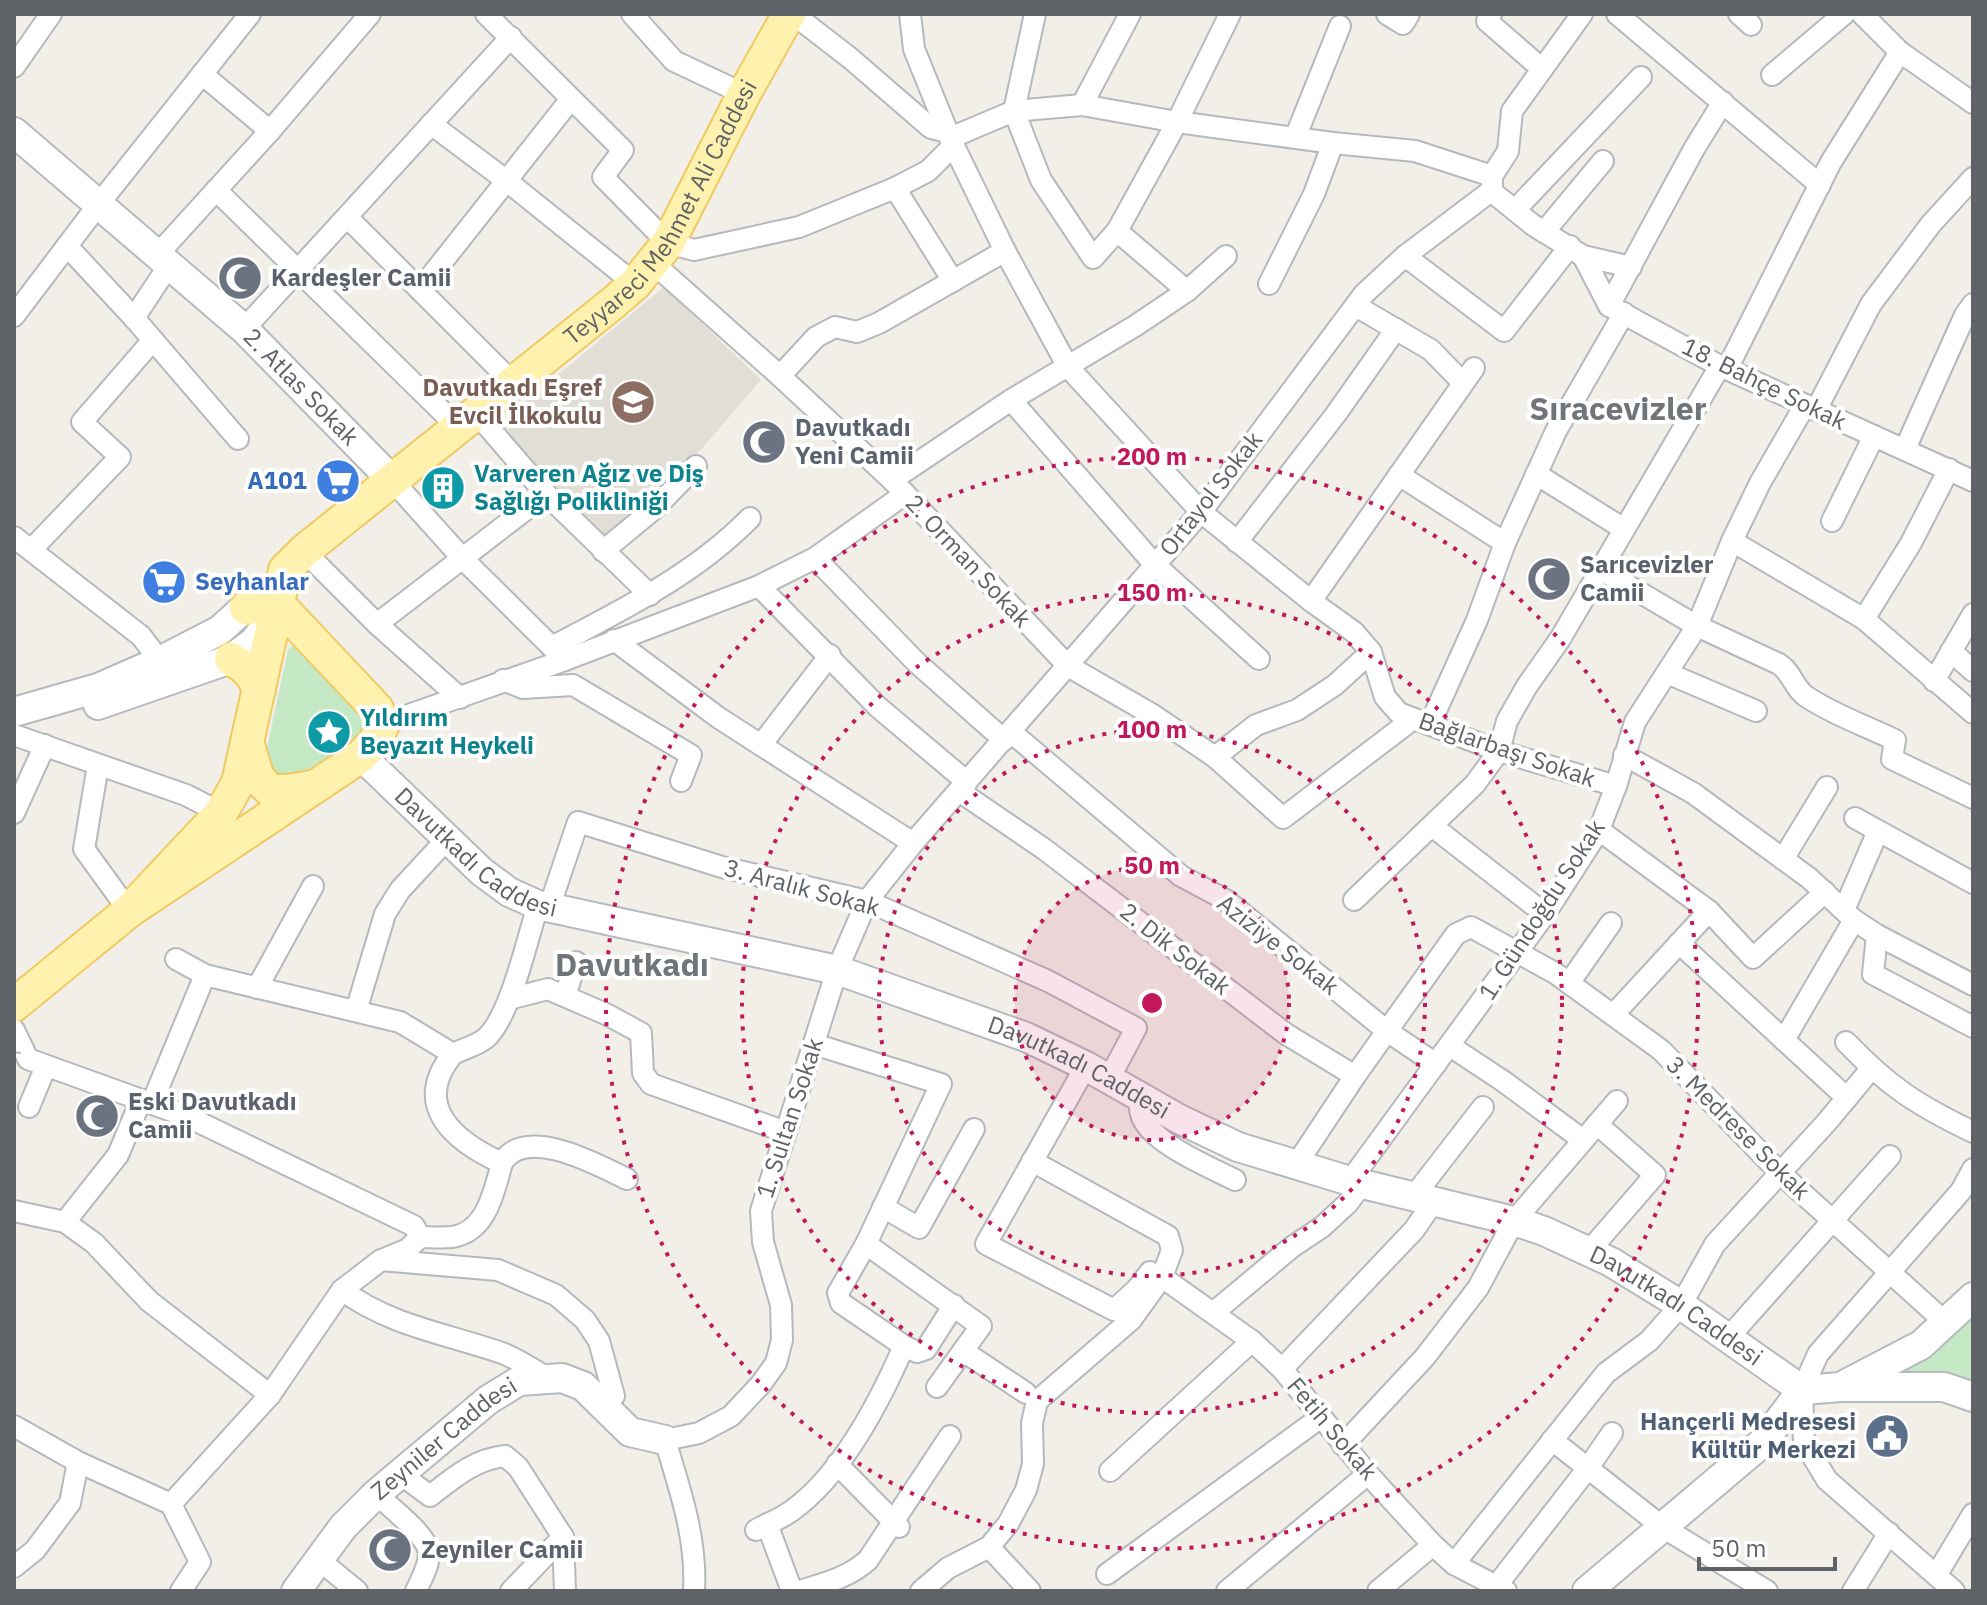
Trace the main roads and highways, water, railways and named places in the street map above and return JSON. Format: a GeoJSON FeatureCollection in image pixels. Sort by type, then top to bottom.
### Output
{"type":"FeatureCollection","features":[{"type":"Feature","properties":{"kind":"main road","name":"Teyyareci Mehmet Ali Caddesi"},"geometry":{"type":"LineString","coordinates":[[294,560],[468,421],[652,263],[785,16]]}},
{"type":"Feature","properties":{"kind":"main road","name":"2. Atlas Sokak"},"geometry":{"type":"LineString","coordinates":[[14,132],[244,329],[392,480]]}},
{"type":"Feature","properties":{"kind":"main road"},"geometry":{"type":"LineString","coordinates":[[129,911],[221,813],[238,783],[279,605],[294,560]]}},
{"type":"Feature","properties":{"kind":"main road"},"geometry":{"type":"LineString","coordinates":[[14,712],[98,688],[220,630],[294,560]]}},
{"type":"Feature","properties":{"kind":"main road"},"geometry":{"type":"LineString","coordinates":[[246,608],[279,605]]}},
{"type":"Feature","properties":{"kind":"main road"},"geometry":{"type":"LineString","coordinates":[[14,734],[231,659],[255,641],[279,605]]}},
{"type":"Feature","properties":{"kind":"main road"},"geometry":{"type":"LineString","coordinates":[[14,1005],[129,911],[319,786],[361,756],[376,740],[383,724],[377,709],[279,605]]}},
{"type":"Feature","properties":{"kind":"main road"},"geometry":{"type":"LineString","coordinates":[[231,659],[245,666],[259,690]]}},
{"type":"Feature","properties":{"kind":"main road"},"geometry":{"type":"LineString","coordinates":[[247,742],[258,778],[271,791],[319,786]]}},
{"type":"Feature","properties":{"kind":"main road","name":"Davutkadı Caddesi"},"geometry":{"type":"LineString","coordinates":[[361,756],[482,872],[509,892],[544,906],[837,970],[1026,1037],[1238,1147],[1356,1182],[1544,1231],[1589,1251],[1681,1305],[1802,1390]]}},
{"type":"Feature","properties":{"kind":"main road"},"geometry":{"type":"LineString","coordinates":[[1841,1387],[1921,1345],[1973,1297]]}},
{"type":"Feature","properties":{"kind":"main road","name":"Zeyniler Caddesi"},"geometry":{"type":"LineString","coordinates":[[296,1591],[343,1527],[376,1494],[488,1400],[519,1381],[562,1378],[583,1386],[630,1432],[665,1440]]}},
{"type":"Feature","properties":{"kind":"main road"},"geometry":{"type":"LineString","coordinates":[[1587,1591],[1762,1443],[1802,1390],[1944,1387],[1973,1397]]}},
{"type":"Feature","properties":{"kind":"tram line"},"geometry":{"type":"LineString","coordinates":[[14,1052],[20,1053]]}},
{"type":"Feature","properties":{"kind":"place","name":"Kardeşler Camii"},"geometry":{"type":"Point","coordinates":[240,278]}},
{"type":"Feature","properties":{"kind":"place","name":"Davutkadı Eşref Evcil İlkokulu"},"geometry":{"type":"Point","coordinates":[633,402]}},
{"type":"Feature","properties":{"kind":"place","name":"Davutkadı Yeni Camii"},"geometry":{"type":"Point","coordinates":[764,442]}},
{"type":"Feature","properties":{"kind":"place","name":"A101"},"geometry":{"type":"Point","coordinates":[338,481]}},
{"type":"Feature","properties":{"kind":"place","name":"Varveren Ağız ve Diş Sağlığı Polikliniği"},"geometry":{"type":"Point","coordinates":[443,488]}},
{"type":"Feature","properties":{"kind":"place","name":"Sarıcevizler Camii"},"geometry":{"type":"Point","coordinates":[1549,579]}},
{"type":"Feature","properties":{"kind":"place","name":"Seyhanlar"},"geometry":{"type":"Point","coordinates":[164,582]}},
{"type":"Feature","properties":{"kind":"place","name":"Yıldırım Beyazıt Heykeli"},"geometry":{"type":"Point","coordinates":[329,732]}},
{"type":"Feature","properties":{"kind":"place","name":"Eski Davutkadı Camii"},"geometry":{"type":"Point","coordinates":[97,1116]}},
{"type":"Feature","properties":{"kind":"place","name":"Hançerli Medresesi Kültür Merkezi"},"geometry":{"type":"Point","coordinates":[1887,1436]}},
{"type":"Feature","properties":{"kind":"place","name":"Zeyniler Camii"},"geometry":{"type":"Point","coordinates":[390,1550]}},
{"type":"Feature","properties":{"kind":"district","name":"Sıracevizler"},"geometry":{"type":"Point","coordinates":[1618,409]}},
{"type":"Feature","properties":{"kind":"district","name":"Davutkadı"},"geometry":{"type":"Point","coordinates":[632,965]}}]}
